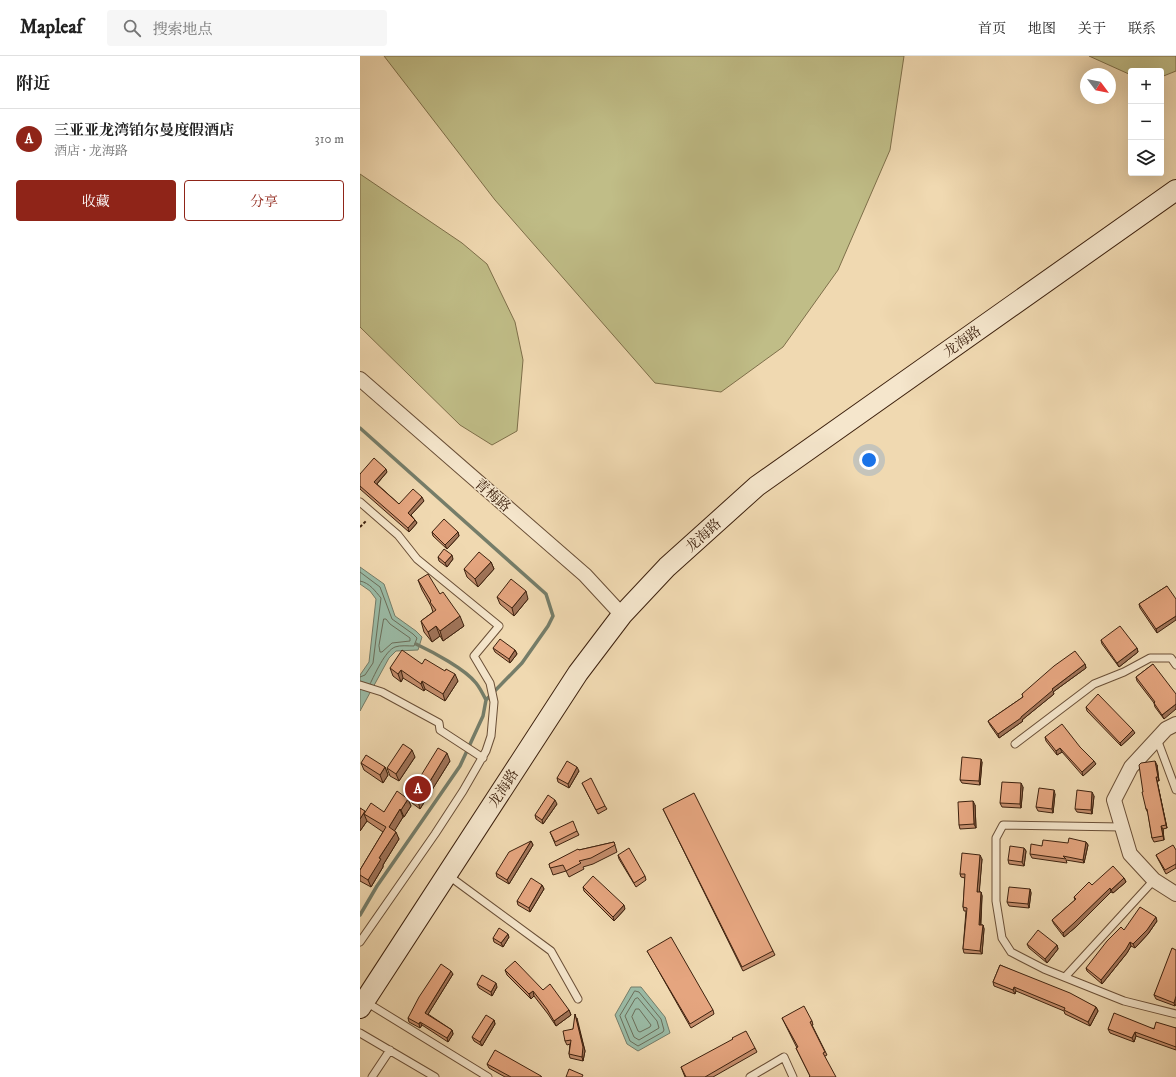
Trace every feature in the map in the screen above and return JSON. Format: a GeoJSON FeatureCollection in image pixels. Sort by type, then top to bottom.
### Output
{"type":"FeatureCollection","features":[{"type":"Feature","properties":{"kind":"street","name":"龙海路"},"geometry":{"type":"LineString","coordinates":[[362,1004],[578,673],[622,615],[667,567],[757,486],[1176,190]]}},
{"type":"Feature","properties":{"kind":"street","name":"青梅路"},"geometry":{"type":"LineString","coordinates":[[360,378],[585,575],[622,615]]}},
{"type":"Feature","properties":{"kind":"street"},"geometry":{"type":"LineString","coordinates":[[1176,724],[1166,729],[1131,767],[1114,800],[1130,854],[1154,880],[1176,894]]}},
{"type":"Feature","properties":{"kind":"lane"},"geometry":{"type":"LineString","coordinates":[[360,502],[398,535],[417,559],[499,626],[474,656],[490,683],[494,702],[491,736],[483,758],[435,834],[360,942]]}},
{"type":"Feature","properties":{"kind":"lane"},"geometry":{"type":"LineString","coordinates":[[1015,744],[1094,684],[1124,672],[1150,658],[1171,658],[1176,665]]}},
{"type":"Feature","properties":{"kind":"lane"},"geometry":{"type":"LineString","coordinates":[[360,685],[382,692],[439,723],[440,730],[483,758]]}},
{"type":"Feature","properties":{"kind":"lane"},"geometry":{"type":"LineString","coordinates":[[1157,739],[1176,790]]}},
{"type":"Feature","properties":{"kind":"lane"},"geometry":{"type":"LineString","coordinates":[[1122,827],[1003,825],[996,838],[996,901],[1002,938],[1011,952],[1044,969],[1124,1001],[1176,1014]]}},
{"type":"Feature","properties":{"kind":"lane"},"geometry":{"type":"LineString","coordinates":[[447,874],[552,951],[578,999]]}},
{"type":"Feature","properties":{"kind":"lane"},"geometry":{"type":"LineString","coordinates":[[1065,977],[1154,880]]}},
{"type":"Feature","properties":{"kind":"lane"},"geometry":{"type":"LineString","coordinates":[[362,1004],[488,1077]]}},
{"type":"Feature","properties":{"kind":"lane"},"geometry":{"type":"LineString","coordinates":[[360,1033],[435,1077]]}},
{"type":"Feature","properties":{"kind":"lane"},"geometry":{"type":"LineString","coordinates":[[372,1077],[390,1050]]}},
{"type":"Feature","properties":{"kind":"lane"},"geometry":{"type":"LineString","coordinates":[[750,1077],[784,1057],[793,1077]]}},
{"type":"Feature","properties":{"kind":"shaded area"},"geometry":{"type":"Polygon","coordinates":[[[384,56],[904,56],[890,150],[838,270],[783,347],[721,392],[655,383],[495,200],[384,56]]]}},
{"type":"Feature","properties":{"kind":"shaded area"},"geometry":{"type":"Polygon","coordinates":[[[1089,56],[1176,56],[1176,71],[1164,76],[1164,68],[1128,68],[1128,74],[1089,56]]]}},
{"type":"Feature","properties":{"kind":"shaded area"},"geometry":{"type":"Polygon","coordinates":[[[360,174],[462,243],[487,264],[515,322],[523,360],[517,431],[492,445],[460,425],[360,327],[360,174]]]}},
{"type":"Feature","properties":{"kind":"water"},"geometry":{"type":"Polygon","coordinates":[[[360,567],[384,584],[395,616],[422,637],[418,650],[396,651],[389,658],[360,711],[360,675],[369,662],[376,599],[370,591],[360,584],[360,567]]]}},
{"type":"Feature","properties":{"kind":"water"},"geometry":{"type":"Polygon","coordinates":[[[631,987],[641,987],[665,1017],[670,1033],[638,1051],[627,1044],[615,1015],[631,987]]]}},
{"type":"Feature","properties":{"kind":"building"},"geometry":{"type":"Polygon","coordinates":[[[374,458],[386,469],[374,482],[399,504],[413,489],[422,497],[408,513],[415,520],[408,528],[360,486],[360,474],[374,458]]]}},
{"type":"Feature","properties":{"kind":"building"},"geometry":{"type":"Polygon","coordinates":[[[444,519],[458,532],[445,545],[432,532],[444,519]]]}},
{"type":"Feature","properties":{"kind":"building"},"geometry":{"type":"Polygon","coordinates":[[[444,549],[452,555],[445,563],[438,557],[444,549]]]}},
{"type":"Feature","properties":{"kind":"building"},"geometry":{"type":"Polygon","coordinates":[[[479,552],[491,562],[475,579],[464,569],[479,552]]]}},
{"type":"Feature","properties":{"kind":"building"},"geometry":{"type":"Polygon","coordinates":[[[428,574],[440,594],[443,592],[460,616],[440,631],[436,626],[428,632],[421,621],[436,610],[418,580],[428,574]]]}},
{"type":"Feature","properties":{"kind":"building"},"geometry":{"type":"Polygon","coordinates":[[[511,579],[526,591],[512,608],[497,597],[511,579]]]}},
{"type":"Feature","properties":{"kind":"building"},"geometry":{"type":"Polygon","coordinates":[[[1167,586],[1176,599],[1176,616],[1156,629],[1139,604],[1167,586]]]}},
{"type":"Feature","properties":{"kind":"building"},"geometry":{"type":"Polygon","coordinates":[[[1120,626],[1137,648],[1117,663],[1101,640],[1120,626]]]}},
{"type":"Feature","properties":{"kind":"building"},"geometry":{"type":"Polygon","coordinates":[[[500,639],[515,650],[509,659],[493,648],[500,639]]]}},
{"type":"Feature","properties":{"kind":"building"},"geometry":{"type":"Polygon","coordinates":[[[402,650],[422,664],[425,659],[445,671],[446,669],[455,674],[443,694],[422,681],[421,684],[401,670],[398,674],[390,668],[402,650]]]}},
{"type":"Feature","properties":{"kind":"building"},"geometry":{"type":"Polygon","coordinates":[[[1075,651],[1085,664],[1052,689],[1053,690],[1021,718],[998,734],[988,721],[1023,697],[1022,694],[1054,666],[1075,651]]]}},
{"type":"Feature","properties":{"kind":"building"},"geometry":{"type":"Polygon","coordinates":[[[1153,664],[1176,694],[1176,704],[1162,715],[1154,703],[1155,702],[1136,677],[1153,664]]]}},
{"type":"Feature","properties":{"kind":"building"},"geometry":{"type":"Polygon","coordinates":[[[1098,694],[1133,730],[1120,743],[1086,707],[1098,694]]]}},
{"type":"Feature","properties":{"kind":"building"},"geometry":{"type":"Polygon","coordinates":[[[1062,724],[1080,747],[1094,761],[1082,772],[1060,748],[1056,751],[1045,737],[1062,724]]]}},
{"type":"Feature","properties":{"kind":"building"},"geometry":{"type":"Polygon","coordinates":[[[403,744],[412,750],[396,774],[387,768],[403,744]]]}},
{"type":"Feature","properties":{"kind":"building"},"geometry":{"type":"Polygon","coordinates":[[[438,748],[447,753],[418,801],[409,795],[438,748]]]}},
{"type":"Feature","properties":{"kind":"building"},"geometry":{"type":"Polygon","coordinates":[[[366,755],[385,767],[380,775],[361,763],[366,755]]]}},
{"type":"Feature","properties":{"kind":"building"},"geometry":{"type":"Polygon","coordinates":[[[962,757],[981,759],[979,781],[960,780],[962,757]]]}},
{"type":"Feature","properties":{"kind":"building"},"geometry":{"type":"Polygon","coordinates":[[[567,761],[577,767],[568,784],[557,778],[567,761]]]}},
{"type":"Feature","properties":{"kind":"building"},"geometry":{"type":"Polygon","coordinates":[[[1155,761],[1158,777],[1156,777],[1166,825],[1161,826],[1163,836],[1152,838],[1147,809],[1142,792],[1139,765],[1141,763],[1155,761]]]}},
{"type":"Feature","properties":{"kind":"building"},"geometry":{"type":"Polygon","coordinates":[[[591,778],[605,806],[596,810],[582,783],[591,778]]]}},
{"type":"Feature","properties":{"kind":"building"},"geometry":{"type":"Polygon","coordinates":[[[1002,782],[1021,783],[1020,804],[1000,803],[1002,782]]]}},
{"type":"Feature","properties":{"kind":"building"},"geometry":{"type":"Polygon","coordinates":[[[1039,788],[1054,790],[1052,809],[1036,807],[1039,788]]]}},
{"type":"Feature","properties":{"kind":"building"},"geometry":{"type":"Polygon","coordinates":[[[1077,790],[1092,792],[1091,810],[1075,809],[1077,790]]]}},
{"type":"Feature","properties":{"kind":"building"},"geometry":{"type":"Polygon","coordinates":[[[397,791],[408,799],[389,827],[396,832],[379,858],[381,859],[368,880],[360,875],[360,870],[386,827],[364,814],[371,803],[384,812],[397,791]]]}},
{"type":"Feature","properties":{"kind":"building"},"geometry":{"type":"Polygon","coordinates":[[[694,793],[773,951],[742,967],[663,809],[694,793]]]}},
{"type":"Feature","properties":{"kind":"building"},"geometry":{"type":"Polygon","coordinates":[[[548,795],[555,800],[542,820],[535,815],[548,795]]]}},
{"type":"Feature","properties":{"kind":"building"},"geometry":{"type":"Polygon","coordinates":[[[973,801],[974,824],[959,825],[958,802],[973,801]]]}},
{"type":"Feature","properties":{"kind":"building"},"geometry":{"type":"Polygon","coordinates":[[[360,808],[365,811],[360,819],[360,808]]]}},
{"type":"Feature","properties":{"kind":"building"},"geometry":{"type":"Polygon","coordinates":[[[573,821],[577,831],[555,842],[550,832],[573,821]]]}},
{"type":"Feature","properties":{"kind":"building"},"geometry":{"type":"Polygon","coordinates":[[[1069,838],[1086,842],[1083,860],[1063,856],[1066,859],[1030,854],[1031,844],[1042,846],[1043,840],[1068,843],[1069,838]]]}},
{"type":"Feature","properties":{"kind":"building"},"geometry":{"type":"Polygon","coordinates":[[[531,841],[507,880],[496,873],[509,852],[531,841]]]}},
{"type":"Feature","properties":{"kind":"building"},"geometry":{"type":"Polygon","coordinates":[[[614,842],[615,845],[591,858],[579,861],[581,863],[566,871],[563,865],[550,868],[549,864],[578,849],[614,842]]]}},
{"type":"Feature","properties":{"kind":"building"},"geometry":{"type":"Polygon","coordinates":[[[1173,845],[1176,850],[1176,864],[1165,870],[1156,855],[1173,845]]]}},
{"type":"Feature","properties":{"kind":"building"},"geometry":{"type":"Polygon","coordinates":[[[1010,846],[1024,848],[1022,862],[1008,860],[1010,846]]]}},
{"type":"Feature","properties":{"kind":"building"},"geometry":{"type":"Polygon","coordinates":[[[629,848],[645,876],[634,883],[618,855],[629,848]]]}},
{"type":"Feature","properties":{"kind":"building"},"geometry":{"type":"Polygon","coordinates":[[[962,853],[980,855],[977,892],[981,892],[979,925],[983,925],[980,951],[963,949],[967,908],[963,907],[965,874],[960,874],[962,853]]]}},
{"type":"Feature","properties":{"kind":"building"},"geometry":{"type":"Polygon","coordinates":[[[1113,866],[1124,878],[1111,890],[1110,888],[1063,933],[1052,920],[1076,899],[1074,897],[1089,882],[1092,885],[1113,866]]]}},
{"type":"Feature","properties":{"kind":"building"},"geometry":{"type":"Polygon","coordinates":[[[593,876],[624,905],[613,917],[583,887],[593,876]]]}},
{"type":"Feature","properties":{"kind":"building"},"geometry":{"type":"Polygon","coordinates":[[[531,878],[542,885],[529,908],[517,901],[531,878]]]}},
{"type":"Feature","properties":{"kind":"building"},"geometry":{"type":"Polygon","coordinates":[[[1009,887],[1030,889],[1028,904],[1007,902],[1009,887]]]}},
{"type":"Feature","properties":{"kind":"building"},"geometry":{"type":"Polygon","coordinates":[[[1140,907],[1156,917],[1147,930],[1133,944],[1130,942],[1101,980],[1086,968],[1107,941],[1121,927],[1124,930],[1140,907]]]}},
{"type":"Feature","properties":{"kind":"building"},"geometry":{"type":"Polygon","coordinates":[[[499,928],[508,934],[501,943],[493,938],[499,928]]]}},
{"type":"Feature","properties":{"kind":"building"},"geometry":{"type":"Polygon","coordinates":[[[1038,930],[1057,945],[1045,959],[1027,944],[1038,930]]]}},
{"type":"Feature","properties":{"kind":"building"},"geometry":{"type":"Polygon","coordinates":[[[671,937],[713,1010],[690,1024],[647,951],[671,937]]]}},
{"type":"Feature","properties":{"kind":"building"},"geometry":{"type":"Polygon","coordinates":[[[1172,948],[1176,950],[1176,996],[1174,1003],[1154,995],[1172,948]]]}},
{"type":"Feature","properties":{"kind":"building"},"geometry":{"type":"Polygon","coordinates":[[[515,961],[543,990],[550,984],[569,1010],[554,1021],[533,991],[529,994],[505,970],[515,961]]]}},
{"type":"Feature","properties":{"kind":"building"},"geometry":{"type":"Polygon","coordinates":[[[441,964],[451,971],[425,1013],[452,1030],[447,1038],[420,1022],[419,1024],[408,1018],[419,997],[441,964]]]}},
{"type":"Feature","properties":{"kind":"building"},"geometry":{"type":"Polygon","coordinates":[[[1000,965],[1070,993],[1096,1007],[1088,1022],[1064,1010],[1065,1008],[1014,987],[1013,990],[993,982],[1000,965]]]}},
{"type":"Feature","properties":{"kind":"building"},"geometry":{"type":"Polygon","coordinates":[[[482,975],[496,983],[491,992],[477,984],[482,975]]]}},
{"type":"Feature","properties":{"kind":"building"},"geometry":{"type":"Polygon","coordinates":[[[804,1006],[825,1052],[823,1053],[836,1077],[809,1077],[810,1076],[796,1048],[798,1047],[782,1018],[804,1006]]]}},
{"type":"Feature","properties":{"kind":"building"},"geometry":{"type":"Polygon","coordinates":[[[1114,1013],[1154,1029],[1156,1022],[1176,1028],[1176,1047],[1135,1032],[1132,1038],[1108,1029],[1114,1013]]]}},
{"type":"Feature","properties":{"kind":"building"},"geometry":{"type":"Polygon","coordinates":[[[575,1014],[583,1047],[582,1057],[569,1054],[571,1040],[565,1041],[563,1031],[573,1029],[575,1014]]]}},
{"type":"Feature","properties":{"kind":"building"},"geometry":{"type":"Polygon","coordinates":[[[486,1015],[494,1020],[480,1042],[472,1037],[486,1015]]]}},
{"type":"Feature","properties":{"kind":"building"},"geometry":{"type":"Polygon","coordinates":[[[746,1031],[755,1048],[705,1077],[686,1077],[681,1067],[746,1031]]]}},
{"type":"Feature","properties":{"kind":"building"},"geometry":{"type":"Polygon","coordinates":[[[495,1050],[541,1077],[511,1077],[487,1064],[495,1050]]]}},
{"type":"Feature","properties":{"kind":"building"},"geometry":{"type":"Polygon","coordinates":[[[569,1069],[583,1075],[582,1077],[566,1077],[569,1069]]]}},
{"type":"Feature","properties":{"kind":"waterway"},"geometry":{"type":"LineString","coordinates":[[360,428],[546,594],[553,616],[548,626],[522,663],[486,700],[483,716],[460,766],[377,886],[360,915]]}},
{"type":"Feature","properties":{"kind":"waterway"},"geometry":{"type":"LineString","coordinates":[[416,644],[440,656],[464,672],[476,683],[486,700]]}},
{"type":"Feature","properties":{"kind":"place","name":"三亚亚龙湾铂尔曼度假酒店"},"geometry":{"type":"Point","coordinates":[418,789]}}]}
